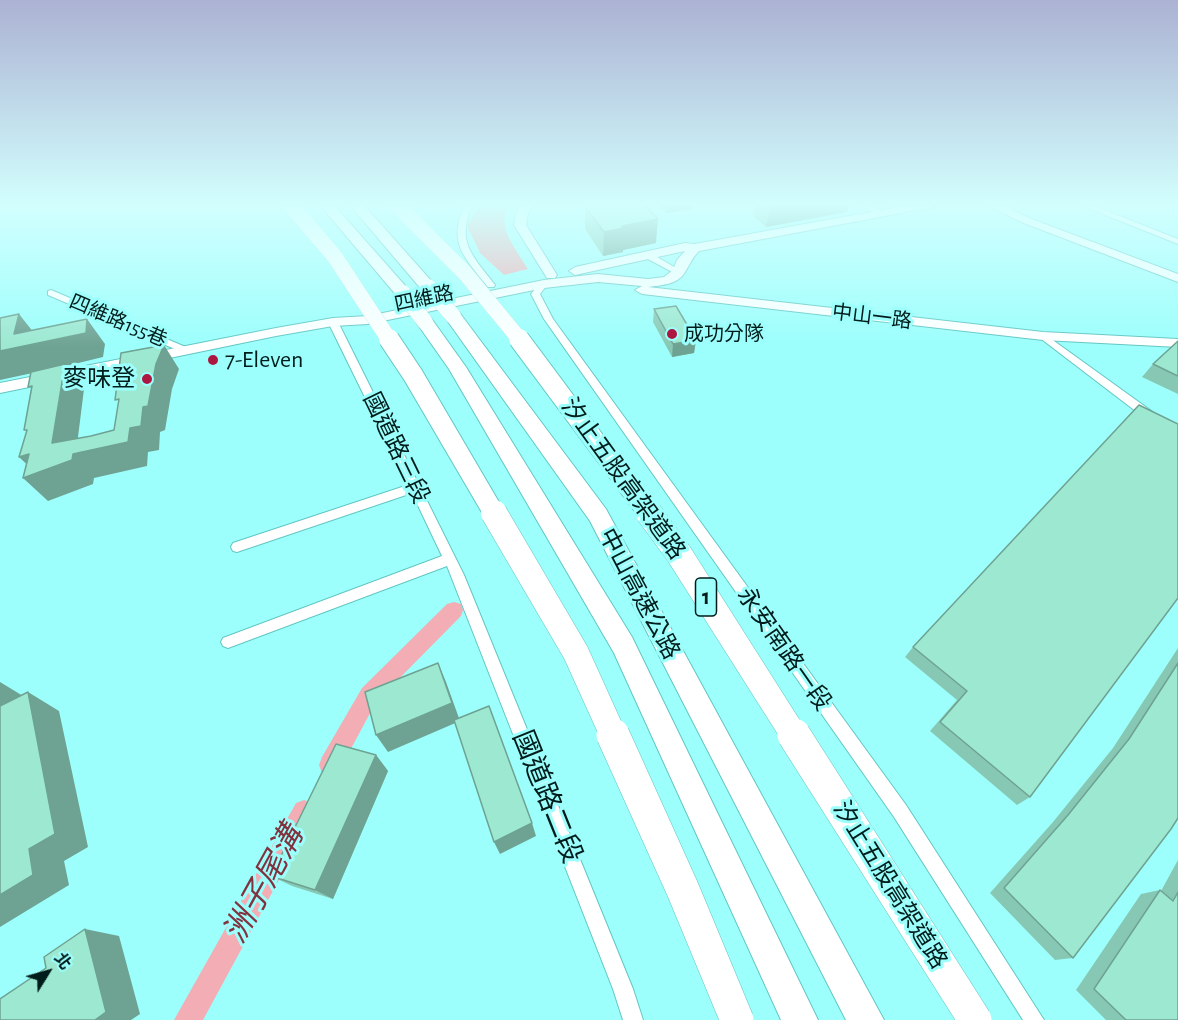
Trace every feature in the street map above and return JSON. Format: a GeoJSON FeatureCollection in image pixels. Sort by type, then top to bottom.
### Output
{"type":"FeatureCollection","features":[{"type":"Feature","properties":{"kind":"highway"},"geometry":{"type":"LineString","coordinates":[[330,252],[413,375],[576,653],[683,890],[737,1020]]}},
{"type":"Feature","properties":{"kind":"highway","name":"中山高速公路"},"geometry":{"type":"LineString","coordinates":[[367,252],[403,293],[457,366],[623,645],[800,1020]]}},
{"type":"Feature","properties":{"kind":"highway","name":"中山高速公路"},"geometry":{"type":"LineString","coordinates":[[397,252],[453,316],[598,515],[866,1020]]}},
{"type":"Feature","properties":{"kind":"highway","name":"汐止五股高架道路"},"geometry":{"type":"LineString","coordinates":[[444,252],[465,273],[525,346],[679,554],[975,1020]]}},
{"type":"Feature","properties":{"kind":"street"},"geometry":{"type":"LineString","coordinates":[[466,252],[491,285]]}},
{"type":"Feature","properties":{"kind":"street"},"geometry":{"type":"LineString","coordinates":[[534,252],[548,280],[667,252]]}},
{"type":"Feature","properties":{"kind":"street"},"geometry":{"type":"LineString","coordinates":[[649,256],[680,272],[683,260],[691,252]]}},
{"type":"Feature","properties":{"kind":"street"},"geometry":{"type":"LineString","coordinates":[[1107,252],[1178,279]]}},
{"type":"Feature","properties":{"kind":"street","name":"中山一路"},"geometry":{"type":"LineString","coordinates":[[566,282],[598,278],[658,282],[668,280],[680,272],[684,283],[696,290],[1030,329],[1178,336]]}},
{"type":"Feature","properties":{"kind":"street","name":"四維路"},"geometry":{"type":"LineString","coordinates":[[333,322],[361,312],[491,285],[548,280]]}},
{"type":"Feature","properties":{"kind":"street","name":"四維路"},"geometry":{"type":"LineString","coordinates":[[0,388],[333,322],[368,320],[548,280]]}},
{"type":"Feature","properties":{"kind":"street","name":"中山一路"},"geometry":{"type":"LineString","coordinates":[[548,280],[1044,336],[1178,343]]}},
{"type":"Feature","properties":{"kind":"street","name":"永安南路一段"},"geometry":{"type":"LineString","coordinates":[[548,280],[535,294],[549,319],[900,812],[1034,1020]]}},
{"type":"Feature","properties":{"kind":"street","name":"四維路155巷"},"geometry":{"type":"LineString","coordinates":[[51,293],[185,350]]}},
{"type":"Feature","properties":{"kind":"street","name":"國道路三段"},"geometry":{"type":"LineString","coordinates":[[333,322],[458,575]]}},
{"type":"Feature","properties":{"kind":"street"},"geometry":{"type":"LineString","coordinates":[[1044,336],[1160,424]]}},
{"type":"Feature","properties":{"kind":"street"},"geometry":{"type":"LineString","coordinates":[[237,547],[416,487]]}},
{"type":"Feature","properties":{"kind":"street"},"geometry":{"type":"LineString","coordinates":[[228,642],[450,559]]}},
{"type":"Feature","properties":{"kind":"street","name":"國道路二段"},"geometry":{"type":"LineString","coordinates":[[458,575],[633,1020]]}},
{"type":"Feature","properties":{"kind":"shaded area"},"geometry":{"type":"Polygon","coordinates":[[[517,252],[528,269],[504,275],[480,253],[517,252]]]}},
{"type":"Feature","properties":{"kind":"building"},"geometry":{"type":"Polygon","coordinates":[[[676,306],[696,340],[673,344],[654,309],[676,306]]]}},
{"type":"Feature","properties":{"kind":"building"},"geometry":{"type":"Polygon","coordinates":[[[19,314],[14,334],[87,319],[86,333],[0,351],[0,318],[19,314]]]}},
{"type":"Feature","properties":{"kind":"building"},"geometry":{"type":"Polygon","coordinates":[[[1178,341],[1178,376],[1153,364],[1178,341]]]}},
{"type":"Feature","properties":{"kind":"building"},"geometry":{"type":"Polygon","coordinates":[[[164,345],[156,364],[148,406],[143,407],[141,426],[130,428],[128,442],[73,454],[72,460],[23,478],[29,454],[19,457],[27,430],[24,430],[32,386],[28,387],[31,372],[65,364],[52,443],[91,436],[114,430],[119,399],[115,400],[121,353],[164,345]]]}},
{"type":"Feature","properties":{"kind":"building"},"geometry":{"type":"Polygon","coordinates":[[[1139,405],[1178,424],[1178,598],[1030,797],[940,722],[967,691],[913,647],[1139,405]]]}},
{"type":"Feature","properties":{"kind":"building"},"geometry":{"type":"Polygon","coordinates":[[[438,663],[452,703],[376,735],[365,692],[438,663]]]}},
{"type":"Feature","properties":{"kind":"building"},"geometry":{"type":"Polygon","coordinates":[[[1178,663],[1178,818],[1073,958],[1004,888],[1068,815],[1129,739],[1178,663]]]}},
{"type":"Feature","properties":{"kind":"building"},"geometry":{"type":"Polygon","coordinates":[[[28,692],[55,834],[29,849],[33,875],[0,895],[0,706],[28,692]]]}},
{"type":"Feature","properties":{"kind":"building"},"geometry":{"type":"Polygon","coordinates":[[[489,706],[532,823],[494,842],[454,720],[489,706]]]}},
{"type":"Feature","properties":{"kind":"building"},"geometry":{"type":"Polygon","coordinates":[[[336,744],[376,755],[315,890],[271,876],[336,744]]]}},
{"type":"Feature","properties":{"kind":"building"},"geometry":{"type":"Polygon","coordinates":[[[1160,890],[1173,901],[1178,892],[1178,1020],[1126,1020],[1094,989],[1160,890]]]}},
{"type":"Feature","properties":{"kind":"building"},"geometry":{"type":"Polygon","coordinates":[[[85,929],[106,1012],[95,1020],[0,1020],[0,999],[46,968],[44,957],[85,929]]]}},
{"type":"Feature","properties":{"kind":"waterway","name":"洲子尾溝"},"geometry":{"type":"LineString","coordinates":[[330,765],[369,695],[454,610]]}},
{"type":"Feature","properties":{"kind":"waterway","name":"洲子尾溝"},"geometry":{"type":"LineString","coordinates":[[188,1020],[304,811]]}},
{"type":"Feature","properties":{"kind":"place","name":"成功分隊"},"geometry":{"type":"Point","coordinates":[672,334]}},
{"type":"Feature","properties":{"kind":"place","name":"7-Eleven"},"geometry":{"type":"Point","coordinates":[213,360]}},
{"type":"Feature","properties":{"kind":"place","name":"麥味登"},"geometry":{"type":"Point","coordinates":[147,379]}}]}
